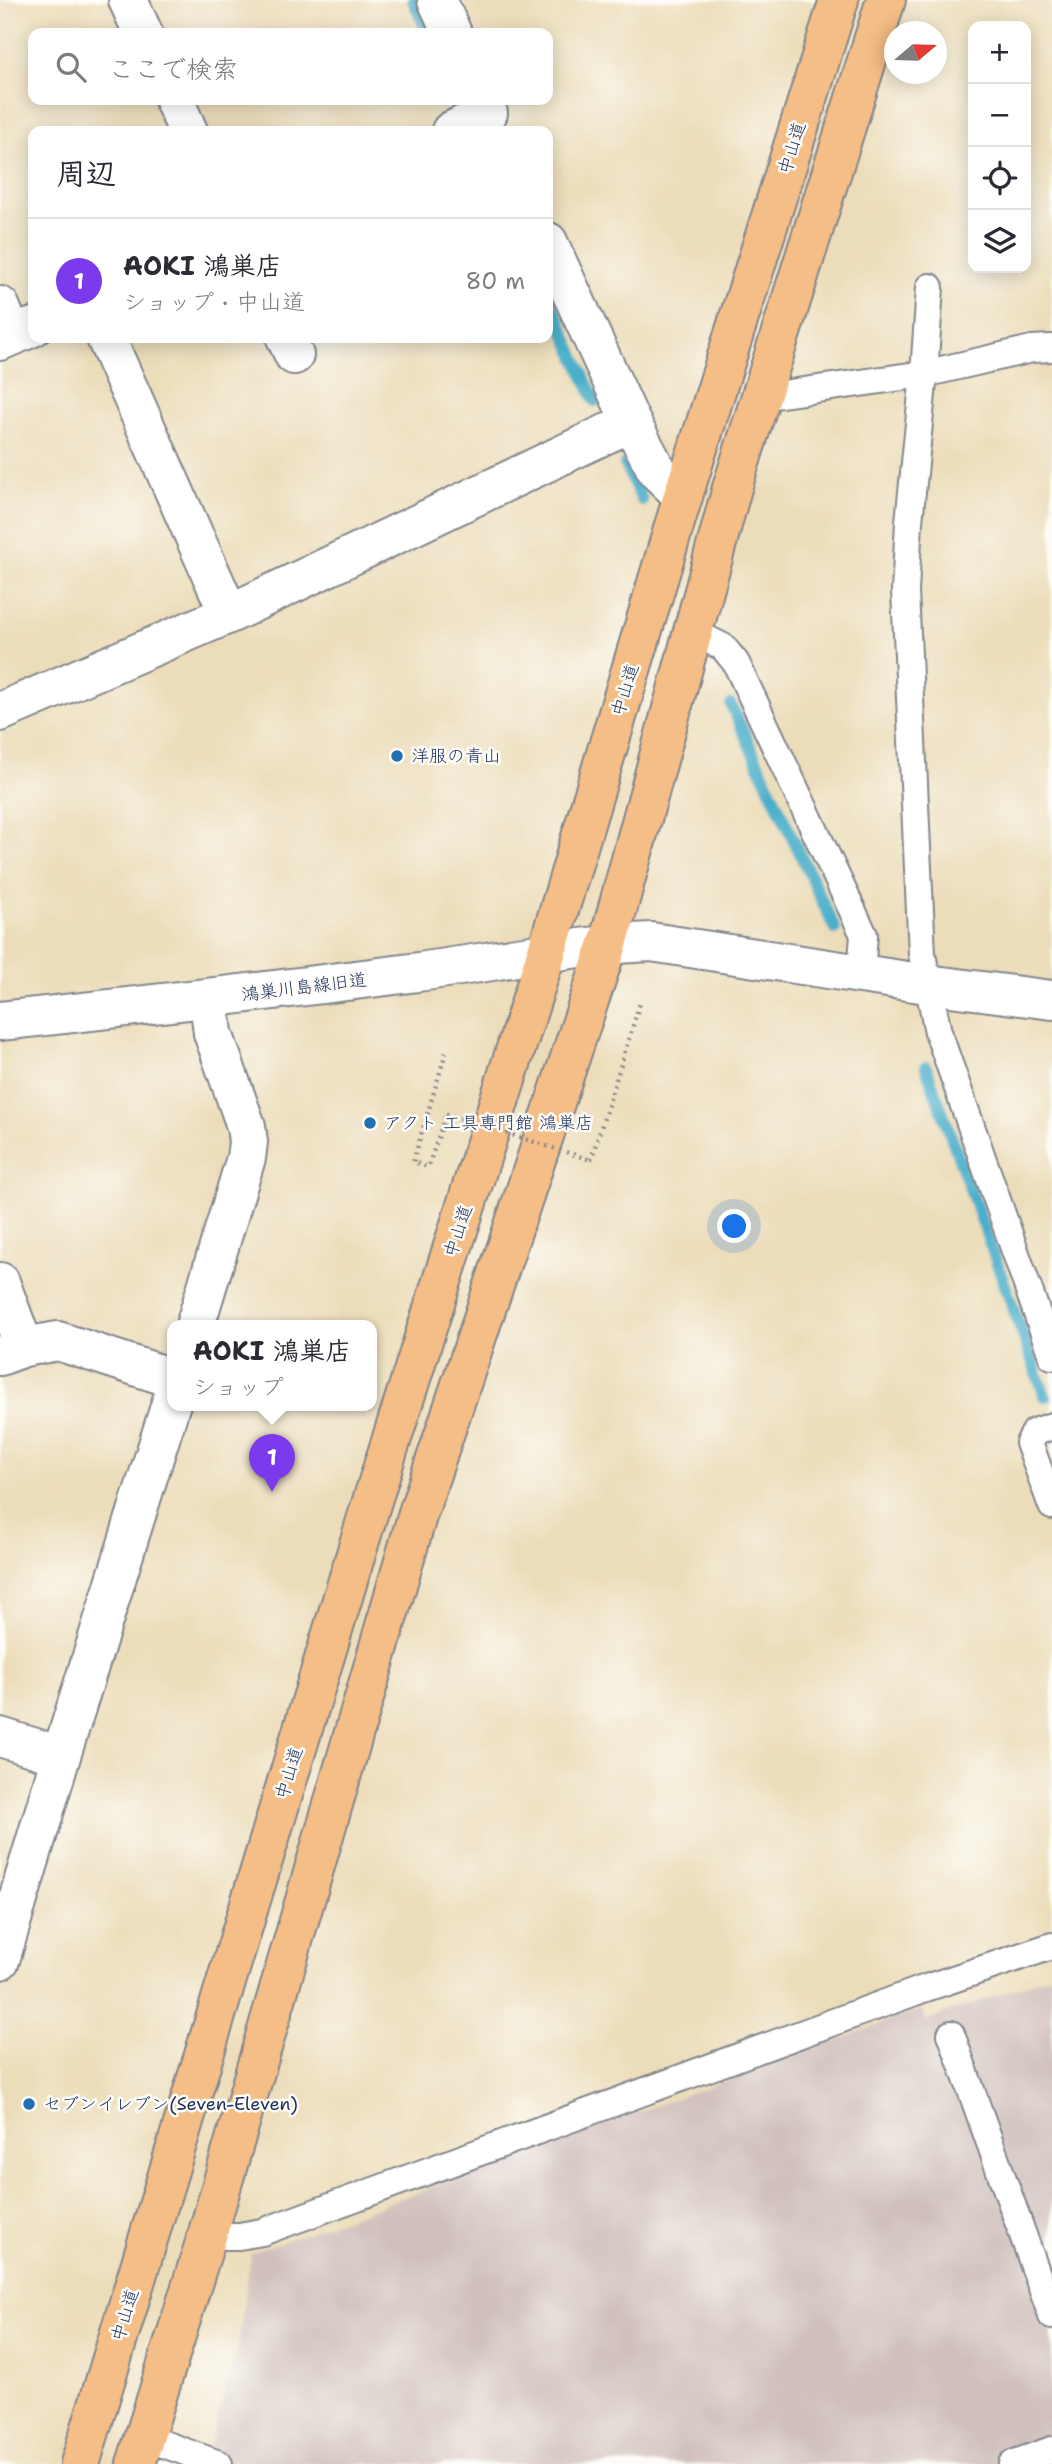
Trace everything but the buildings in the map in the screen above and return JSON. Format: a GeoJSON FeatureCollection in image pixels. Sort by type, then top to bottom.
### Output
{"type":"FeatureCollection","features":[{"type":"Feature","properties":{"kind":"highway","name":"中山道"},"geometry":{"type":"LineString","coordinates":[[80,2464],[372,1501],[546,954],[682,496],[839,0]]}},
{"type":"Feature","properties":{"kind":"highway"},"geometry":{"type":"LineString","coordinates":[[140,2451],[206,2236],[418,1513],[608,944],[732,488],[886,0]]}},
{"type":"Feature","properties":{"kind":"street"},"geometry":{"type":"LineString","coordinates":[[128,0],[142,28]]}},
{"type":"Feature","properties":{"kind":"street"},"geometry":{"type":"LineString","coordinates":[[437,0],[450,28]]}},
{"type":"Feature","properties":{"kind":"street"},"geometry":{"type":"LineString","coordinates":[[176,105],[186,126]]}},
{"type":"Feature","properties":{"kind":"street"},"geometry":{"type":"LineString","coordinates":[[463,126],[489,115]]}},
{"type":"Feature","properties":{"kind":"street"},"geometry":{"type":"LineString","coordinates":[[553,253],[631,422],[657,471],[682,496]]}},
{"type":"Feature","properties":{"kind":"street"},"geometry":{"type":"LineString","coordinates":[[108,343],[229,614]]}},
{"type":"Feature","properties":{"kind":"street"},"geometry":{"type":"LineString","coordinates":[[0,712],[229,614],[631,422]]}},
{"type":"Feature","properties":{"kind":"street","name":"鴻巣川島線旧道"},"geometry":{"type":"LineString","coordinates":[[0,1021],[209,999],[608,944],[651,942],[861,973],[1051,1006]]}},
{"type":"Feature","properties":{"kind":"street"},"geometry":{"type":"LineString","coordinates":[[197,1320],[246,1157],[248,1142],[246,1126],[213,1033],[209,999]]}},
{"type":"Feature","properties":{"kind":"street"},"geometry":{"type":"LineString","coordinates":[[0,1282],[12,1351],[58,1341],[167,1376]]}},
{"type":"Feature","properties":{"kind":"street"},"geometry":{"type":"LineString","coordinates":[[0,1960],[169,1411]]}},
{"type":"Feature","properties":{"kind":"street"},"geometry":{"type":"LineString","coordinates":[[0,1738],[61,1756]]}},
{"type":"Feature","properties":{"kind":"lane"},"geometry":{"type":"LineString","coordinates":[[930,287],[905,591],[922,954],[938,1032],[1052,1356]]}},
{"type":"Feature","properties":{"kind":"lane"},"geometry":{"type":"LineString","coordinates":[[761,397],[924,374],[1032,349],[1052,348]]}},
{"type":"Feature","properties":{"kind":"lane"},"geometry":{"type":"LineString","coordinates":[[693,632],[723,647],[736,663],[863,935],[861,973]]}},
{"type":"Feature","properties":{"kind":"lane"},"geometry":{"type":"LineString","coordinates":[[1052,1426],[1035,1432],[1029,1443],[1052,1506]]}},
{"type":"Feature","properties":{"kind":"lane"},"geometry":{"type":"LineString","coordinates":[[206,2236],[239,2236],[262,2232],[913,1993],[1052,1946]]}},
{"type":"Feature","properties":{"kind":"lane"},"geometry":{"type":"LineString","coordinates":[[951,2034],[1052,2316]]}},
{"type":"Feature","properties":{"kind":"lane"},"geometry":{"type":"LineString","coordinates":[[1012,2464],[1052,2450]]}},
{"type":"Feature","properties":{"kind":"lane"},"geometry":{"type":"LineString","coordinates":[[140,2451],[219,2464]]}},
{"type":"Feature","properties":{"kind":"path"},"geometry":{"type":"LineString","coordinates":[[446,1052],[413,1162],[428,1167],[446,1114],[591,1160],[640,1003]]}},
{"type":"Feature","properties":{"kind":"shaded area"},"geometry":{"type":"Polygon","coordinates":[[[1052,1975],[1052,2464],[205,2464],[239,2340],[251,2253],[922,2009],[925,2021],[1052,1975]]]}},
{"type":"Feature","properties":{"kind":"waterway"},"geometry":{"type":"LineString","coordinates":[[413,0],[426,28]]}},
{"type":"Feature","properties":{"kind":"waterway"},"geometry":{"type":"LineString","coordinates":[[553,307],[595,401]]}},
{"type":"Feature","properties":{"kind":"waterway"},"geometry":{"type":"LineString","coordinates":[[625,464],[642,500]]}},
{"type":"Feature","properties":{"kind":"waterway"},"geometry":{"type":"LineString","coordinates":[[731,705],[835,929]]}},
{"type":"Feature","properties":{"kind":"waterway"},"geometry":{"type":"LineString","coordinates":[[926,1067],[1045,1396]]}},
{"type":"Feature","properties":{"kind":"place","name":"洋服の青山"},"geometry":{"type":"Point","coordinates":[397,756]}},
{"type":"Feature","properties":{"kind":"place","name":"アクト 工具専門館 鴻巣店"},"geometry":{"type":"Point","coordinates":[370,1123]}},
{"type":"Feature","properties":{"kind":"place","name":"AOKI 鴻巣店"},"geometry":{"type":"Point","coordinates":[272,1492]}},
{"type":"Feature","properties":{"kind":"place","name":"セブンイレブン(Seven-Eleven)"},"geometry":{"type":"Point","coordinates":[29,2104]}}]}
